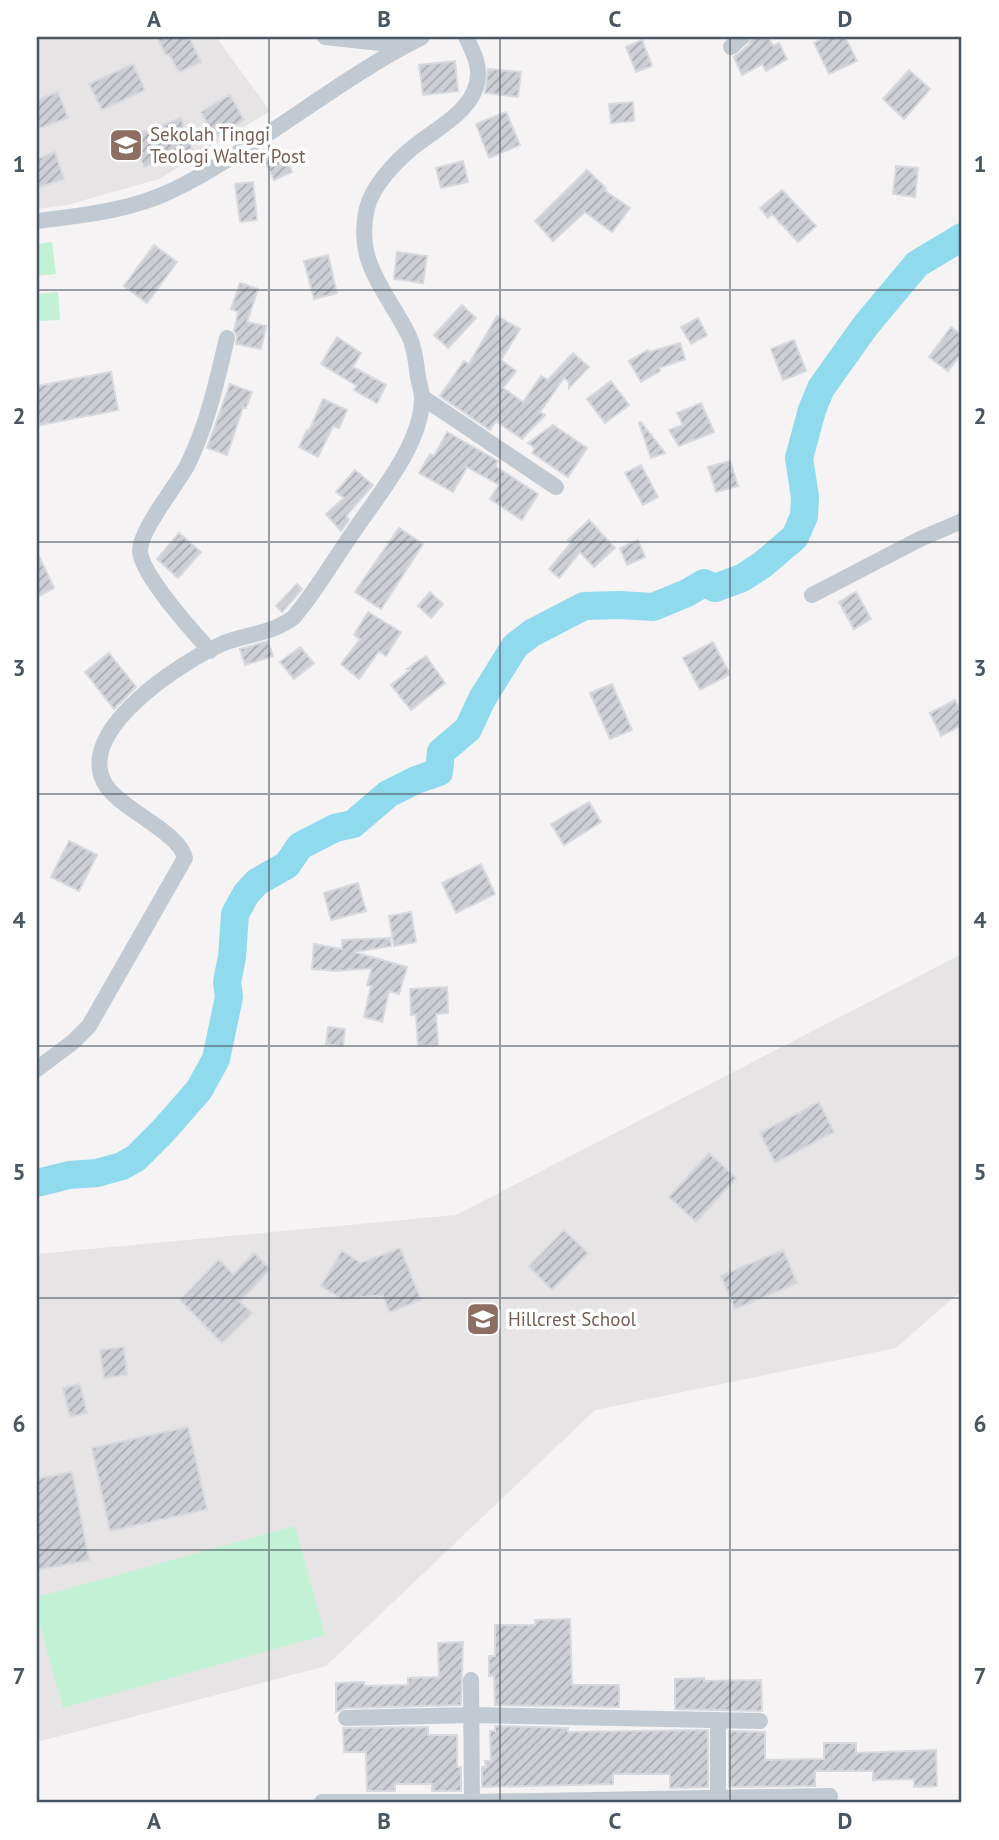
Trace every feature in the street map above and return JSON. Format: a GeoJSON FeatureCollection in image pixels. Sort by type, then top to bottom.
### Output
{"type":"FeatureCollection","features":[{"type":"Feature","properties":{"kind":"street"},"geometry":{"type":"LineString","coordinates":[[325,37],[371,42],[416,40]]}},
{"type":"Feature","properties":{"kind":"street"},"geometry":{"type":"LineString","coordinates":[[37,1069],[73,1042],[89,1026],[185,858],[184,851],[178,845],[157,826],[117,799],[105,784],[100,764],[108,736],[118,719],[135,701],[193,660],[224,643],[276,627],[294,617],[400,461],[416,428],[422,397],[416,360],[410,337],[377,283],[367,259],[365,222],[370,198],[394,167],[409,150],[472,99],[478,71],[467,37]]}},
{"type":"Feature","properties":{"kind":"street"},"geometry":{"type":"LineString","coordinates":[[37,221],[122,208],[160,196],[186,184],[271,132],[353,75],[416,40]]}},
{"type":"Feature","properties":{"kind":"street"},"geometry":{"type":"LineString","coordinates":[[210,651],[169,602],[146,567],[140,552],[143,537],[187,465],[216,386],[227,338]]}},
{"type":"Feature","properties":{"kind":"street"},"geometry":{"type":"LineString","coordinates":[[422,397],[556,487]]}},
{"type":"Feature","properties":{"kind":"street"},"geometry":{"type":"LineString","coordinates":[[812,595],[920,539],[962,521]]}},
{"type":"Feature","properties":{"kind":"street"},"geometry":{"type":"LineString","coordinates":[[471,1680],[472,1802]]}},
{"type":"Feature","properties":{"kind":"street"},"geometry":{"type":"LineString","coordinates":[[346,1718],[472,1715],[760,1721]]}},
{"type":"Feature","properties":{"kind":"street"},"geometry":{"type":"LineString","coordinates":[[709,1798],[718,1720]]}},
{"type":"Feature","properties":{"kind":"street"},"geometry":{"type":"LineString","coordinates":[[322,1802],[830,1796]]}},
{"type":"Feature","properties":{"kind":"shaded area","name":"Sekolah Tinggi Teologi Walter Post"},"geometry":{"type":"Polygon","coordinates":[[[37,37],[216,37],[270,111],[159,179],[67,205],[37,209],[37,37]]]}},
{"type":"Feature","properties":{"kind":"shaded area","name":"Hillcrest School"},"geometry":{"type":"Polygon","coordinates":[[[962,954],[962,1290],[896,1348],[595,1410],[326,1666],[37,1742],[37,1254],[456,1215],[962,954]]]}},
{"type":"Feature","properties":{"kind":"green space"},"geometry":{"type":"Polygon","coordinates":[[[52,242],[56,274],[37,276],[37,244],[52,242]]]}},
{"type":"Feature","properties":{"kind":"green space"},"geometry":{"type":"Polygon","coordinates":[[[58,292],[60,320],[37,321],[37,294],[58,292]]]}},
{"type":"Feature","properties":{"kind":"green space"},"geometry":{"type":"Polygon","coordinates":[[[295,1526],[325,1635],[63,1708],[37,1615],[37,1597],[295,1526]]]}},
{"type":"Feature","properties":{"kind":"building"},"geometry":{"type":"Polygon","coordinates":[[[157,37],[189,37],[201,62],[179,72],[157,37]]]}},
{"type":"Feature","properties":{"kind":"building"},"geometry":{"type":"Polygon","coordinates":[[[752,37],[768,37],[773,46],[779,43],[787,59],[766,71],[762,64],[742,75],[734,57],[749,45],[752,37]]]}},
{"type":"Feature","properties":{"kind":"building"},"geometry":{"type":"Polygon","coordinates":[[[826,37],[845,37],[857,61],[829,74],[814,43],[826,37]]]}},
{"type":"Feature","properties":{"kind":"building"},"geometry":{"type":"Polygon","coordinates":[[[642,40],[652,66],[636,72],[626,47],[642,40]]]}},
{"type":"Feature","properties":{"kind":"building"},"geometry":{"type":"Polygon","coordinates":[[[455,61],[458,91],[423,95],[419,65],[455,61]]]}},
{"type":"Feature","properties":{"kind":"building"},"geometry":{"type":"Polygon","coordinates":[[[133,64],[145,90],[102,110],[89,84],[133,64]]]}},
{"type":"Feature","properties":{"kind":"building"},"geometry":{"type":"Polygon","coordinates":[[[488,69],[521,72],[518,97],[485,93],[488,69]]]}},
{"type":"Feature","properties":{"kind":"building"},"geometry":{"type":"Polygon","coordinates":[[[909,70],[930,89],[904,119],[883,99],[909,70]]]}},
{"type":"Feature","properties":{"kind":"building"},"geometry":{"type":"Polygon","coordinates":[[[58,92],[68,118],[37,129],[37,100],[58,92]]]}},
{"type":"Feature","properties":{"kind":"building"},"geometry":{"type":"Polygon","coordinates":[[[230,95],[244,120],[215,137],[201,112],[230,95]]]}},
{"type":"Feature","properties":{"kind":"building"},"geometry":{"type":"Polygon","coordinates":[[[633,102],[634,121],[611,123],[609,104],[633,102]]]}},
{"type":"Feature","properties":{"kind":"building"},"geometry":{"type":"Polygon","coordinates":[[[506,112],[520,145],[489,158],[476,124],[506,112]]]}},
{"type":"Feature","properties":{"kind":"building"},"geometry":{"type":"Polygon","coordinates":[[[181,118],[192,149],[144,167],[132,136],[181,118]]]}},
{"type":"Feature","properties":{"kind":"building"},"geometry":{"type":"Polygon","coordinates":[[[282,150],[292,172],[274,180],[264,159],[282,150]]]}},
{"type":"Feature","properties":{"kind":"building"},"geometry":{"type":"Polygon","coordinates":[[[55,152],[64,179],[37,188],[37,159],[55,152]]]}},
{"type":"Feature","properties":{"kind":"building"},"geometry":{"type":"Polygon","coordinates":[[[463,161],[468,182],[441,188],[436,168],[463,161]]]}},
{"type":"Feature","properties":{"kind":"building"},"geometry":{"type":"Polygon","coordinates":[[[896,166],[918,168],[915,197],[893,194],[896,166]]]}},
{"type":"Feature","properties":{"kind":"building"},"geometry":{"type":"Polygon","coordinates":[[[587,170],[606,188],[604,190],[630,208],[612,232],[585,212],[553,241],[535,221],[587,170]]]}},
{"type":"Feature","properties":{"kind":"building"},"geometry":{"type":"Polygon","coordinates":[[[253,182],[257,220],[240,222],[235,184],[253,182]]]}},
{"type":"Feature","properties":{"kind":"building"},"geometry":{"type":"Polygon","coordinates":[[[782,190],[816,226],[798,242],[772,214],[768,218],[760,208],[782,190]]]}},
{"type":"Feature","properties":{"kind":"building"},"geometry":{"type":"Polygon","coordinates":[[[154,245],[177,262],[147,303],[124,286],[154,245]]]}},
{"type":"Feature","properties":{"kind":"building"},"geometry":{"type":"Polygon","coordinates":[[[397,252],[427,256],[423,283],[394,279],[397,252]]]}},
{"type":"Feature","properties":{"kind":"building"},"geometry":{"type":"Polygon","coordinates":[[[328,255],[337,293],[314,299],[304,261],[328,255]]]}},
{"type":"Feature","properties":{"kind":"building"},"geometry":{"type":"Polygon","coordinates":[[[240,283],[258,289],[247,322],[266,326],[261,349],[236,344],[237,336],[234,331],[238,312],[231,309],[240,283]]]}},
{"type":"Feature","properties":{"kind":"building"},"geometry":{"type":"Polygon","coordinates":[[[462,305],[476,318],[448,348],[434,335],[462,305]]]}},
{"type":"Feature","properties":{"kind":"building"},"geometry":{"type":"Polygon","coordinates":[[[497,316],[520,329],[501,360],[516,371],[503,388],[523,402],[541,376],[548,380],[573,353],[589,367],[569,388],[569,382],[564,378],[540,412],[545,415],[522,439],[496,421],[490,430],[440,396],[464,361],[469,364],[497,316]]]}},
{"type":"Feature","properties":{"kind":"building"},"geometry":{"type":"Polygon","coordinates":[[[698,318],[707,335],[691,344],[681,327],[698,318]]]}},
{"type":"Feature","properties":{"kind":"building"},"geometry":{"type":"Polygon","coordinates":[[[951,327],[962,336],[962,352],[948,371],[929,357],[951,327]]]}},
{"type":"Feature","properties":{"kind":"building"},"geometry":{"type":"Polygon","coordinates":[[[337,337],[361,353],[353,367],[386,385],[377,403],[354,390],[357,386],[321,364],[337,337]]]}},
{"type":"Feature","properties":{"kind":"building"},"geometry":{"type":"Polygon","coordinates":[[[794,340],[806,371],[783,380],[771,349],[794,340]]]}},
{"type":"Feature","properties":{"kind":"building"},"geometry":{"type":"Polygon","coordinates":[[[680,343],[685,359],[659,368],[660,371],[641,382],[629,361],[648,350],[649,352],[680,343]]]}},
{"type":"Feature","properties":{"kind":"building"},"geometry":{"type":"Polygon","coordinates":[[[111,372],[118,410],[40,425],[37,386],[111,372]]]}},
{"type":"Feature","properties":{"kind":"building"},"geometry":{"type":"Polygon","coordinates":[[[611,381],[629,405],[605,423],[587,399],[611,381]]]}},
{"type":"Feature","properties":{"kind":"building"},"geometry":{"type":"Polygon","coordinates":[[[230,384],[252,392],[246,408],[243,407],[227,455],[207,448],[230,384]]]}},
{"type":"Feature","properties":{"kind":"building"},"geometry":{"type":"Polygon","coordinates":[[[323,399],[347,410],[339,428],[333,426],[318,457],[299,447],[323,399]]]}},
{"type":"Feature","properties":{"kind":"building"},"geometry":{"type":"Polygon","coordinates":[[[701,403],[714,432],[679,446],[669,430],[683,425],[677,413],[701,403]]]}},
{"type":"Feature","properties":{"kind":"building"},"geometry":{"type":"Polygon","coordinates":[[[641,422],[665,453],[651,458],[639,423],[641,422]]]}},
{"type":"Feature","properties":{"kind":"building"},"geometry":{"type":"Polygon","coordinates":[[[553,425],[587,448],[568,477],[532,453],[535,448],[528,443],[553,425]]]}},
{"type":"Feature","properties":{"kind":"building"},"geometry":{"type":"Polygon","coordinates":[[[447,432],[498,461],[495,466],[538,494],[522,520],[490,499],[499,485],[467,467],[453,492],[419,473],[430,454],[434,456],[447,432]]]}},
{"type":"Feature","properties":{"kind":"building"},"geometry":{"type":"Polygon","coordinates":[[[730,461],[738,486],[716,492],[708,467],[730,461]]]}},
{"type":"Feature","properties":{"kind":"building"},"geometry":{"type":"Polygon","coordinates":[[[641,465],[658,497],[643,505],[625,473],[641,465]]]}},
{"type":"Feature","properties":{"kind":"building"},"geometry":{"type":"Polygon","coordinates":[[[355,470],[373,485],[346,516],[349,520],[341,531],[326,514],[344,498],[336,492],[355,470]]]}},
{"type":"Feature","properties":{"kind":"building"},"geometry":{"type":"Polygon","coordinates":[[[589,520],[615,548],[594,567],[580,552],[559,578],[549,569],[571,543],[568,540],[589,520]]]}},
{"type":"Feature","properties":{"kind":"building"},"geometry":{"type":"Polygon","coordinates":[[[399,528],[423,544],[381,609],[355,592],[399,528]]]}},
{"type":"Feature","properties":{"kind":"building"},"geometry":{"type":"Polygon","coordinates":[[[179,533],[201,552],[178,578],[157,559],[179,533]]]}},
{"type":"Feature","properties":{"kind":"building"},"geometry":{"type":"Polygon","coordinates":[[[638,540],[645,557],[627,565],[620,548],[638,540]]]}},
{"type":"Feature","properties":{"kind":"building"},"geometry":{"type":"Polygon","coordinates":[[[37,552],[54,588],[37,597],[37,552]]]}},
{"type":"Feature","properties":{"kind":"building"},"geometry":{"type":"Polygon","coordinates":[[[297,584],[302,589],[282,612],[276,606],[297,584]]]}},
{"type":"Feature","properties":{"kind":"building"},"geometry":{"type":"Polygon","coordinates":[[[430,592],[443,604],[431,618],[418,606],[430,592]]]}},
{"type":"Feature","properties":{"kind":"building"},"geometry":{"type":"Polygon","coordinates":[[[856,592],[871,619],[854,629],[839,602],[856,592]]]}},
{"type":"Feature","properties":{"kind":"building"},"geometry":{"type":"Polygon","coordinates":[[[368,612],[401,632],[386,656],[379,651],[359,679],[341,664],[360,639],[354,635],[368,612]]]}},
{"type":"Feature","properties":{"kind":"building"},"geometry":{"type":"Polygon","coordinates":[[[268,641],[273,656],[245,665],[240,649],[268,641]]]}},
{"type":"Feature","properties":{"kind":"building"},"geometry":{"type":"Polygon","coordinates":[[[713,642],[730,674],[700,690],[683,658],[713,642]]]}},
{"type":"Feature","properties":{"kind":"building"},"geometry":{"type":"Polygon","coordinates":[[[300,647],[314,663],[294,679],[280,662],[300,647]]]}},
{"type":"Feature","properties":{"kind":"building"},"geometry":{"type":"Polygon","coordinates":[[[109,653],[136,687],[114,709],[85,672],[109,653]]]}},
{"type":"Feature","properties":{"kind":"building"},"geometry":{"type":"Polygon","coordinates":[[[426,656],[445,683],[411,710],[391,685],[410,670],[407,669],[426,656]]]}},
{"type":"Feature","properties":{"kind":"building"},"geometry":{"type":"Polygon","coordinates":[[[612,684],[632,730],[610,739],[590,693],[612,684]]]}},
{"type":"Feature","properties":{"kind":"building"},"geometry":{"type":"Polygon","coordinates":[[[955,700],[962,716],[962,725],[941,736],[930,713],[955,700]]]}},
{"type":"Feature","properties":{"kind":"building"},"geometry":{"type":"Polygon","coordinates":[[[589,802],[601,822],[564,845],[551,824],[589,802]]]}},
{"type":"Feature","properties":{"kind":"building"},"geometry":{"type":"Polygon","coordinates":[[[69,841],[97,855],[79,891],[51,877],[69,841]]]}},
{"type":"Feature","properties":{"kind":"building"},"geometry":{"type":"Polygon","coordinates":[[[481,864],[495,894],[456,913],[442,883],[481,864]]]}},
{"type":"Feature","properties":{"kind":"building"},"geometry":{"type":"Polygon","coordinates":[[[358,883],[366,911],[331,920],[324,893],[358,883]]]}},
{"type":"Feature","properties":{"kind":"building"},"geometry":{"type":"Polygon","coordinates":[[[411,912],[416,942],[394,946],[389,916],[411,912]]]}},
{"type":"Feature","properties":{"kind":"building"},"geometry":{"type":"Polygon","coordinates":[[[390,938],[391,946],[354,952],[407,967],[399,994],[389,991],[382,1022],[364,1017],[371,986],[367,985],[372,968],[336,971],[312,969],[314,944],[342,949],[342,940],[390,938]]]}},
{"type":"Feature","properties":{"kind":"building"},"geometry":{"type":"Polygon","coordinates":[[[447,987],[448,1013],[436,1014],[438,1045],[418,1046],[416,1014],[411,1015],[410,989],[447,987]]]}},
{"type":"Feature","properties":{"kind":"building"},"geometry":{"type":"Polygon","coordinates":[[[328,1027],[345,1029],[343,1046],[326,1044],[328,1027]]]}},
{"type":"Feature","properties":{"kind":"building"},"geometry":{"type":"Polygon","coordinates":[[[819,1102],[834,1132],[775,1163],[760,1133],[819,1102]]]}},
{"type":"Feature","properties":{"kind":"building"},"geometry":{"type":"Polygon","coordinates":[[[709,1153],[736,1178],[696,1222],[669,1197],[709,1153]]]}},
{"type":"Feature","properties":{"kind":"building"},"geometry":{"type":"Polygon","coordinates":[[[564,1230],[588,1253],[552,1290],[529,1266],[564,1230]]]}},
{"type":"Feature","properties":{"kind":"building"},"geometry":{"type":"Polygon","coordinates":[[[400,1248],[421,1300],[389,1312],[383,1295],[342,1299],[321,1286],[342,1251],[361,1263],[400,1248]]]}},
{"type":"Feature","properties":{"kind":"building"},"geometry":{"type":"Polygon","coordinates":[[[783,1250],[797,1283],[735,1309],[721,1276],[783,1250]]]}},
{"type":"Feature","properties":{"kind":"building"},"geometry":{"type":"Polygon","coordinates":[[[254,1253],[270,1269],[240,1302],[252,1313],[222,1343],[180,1300],[219,1260],[233,1274],[254,1253]]]}},
{"type":"Feature","properties":{"kind":"building"},"geometry":{"type":"Polygon","coordinates":[[[124,1347],[127,1375],[104,1378],[100,1350],[124,1347]]]}},
{"type":"Feature","properties":{"kind":"building"},"geometry":{"type":"Polygon","coordinates":[[[80,1384],[87,1413],[70,1417],[63,1388],[80,1384]]]}},
{"type":"Feature","properties":{"kind":"building"},"geometry":{"type":"Polygon","coordinates":[[[188,1427],[207,1509],[110,1531],[92,1448],[188,1427]]]}},
{"type":"Feature","properties":{"kind":"building"},"geometry":{"type":"Polygon","coordinates":[[[72,1472],[89,1560],[37,1570],[37,1479],[72,1472]]]}},
{"type":"Feature","properties":{"kind":"building"},"geometry":{"type":"Polygon","coordinates":[[[570,1619],[572,1685],[619,1685],[619,1707],[495,1705],[494,1676],[489,1676],[489,1656],[495,1656],[495,1625],[535,1625],[535,1620],[570,1619]]]}},
{"type":"Feature","properties":{"kind":"building"},"geometry":{"type":"Polygon","coordinates":[[[463,1642],[461,1705],[346,1708],[336,1712],[336,1683],[364,1682],[364,1686],[408,1685],[408,1678],[439,1677],[438,1643],[463,1642]]]}},
{"type":"Feature","properties":{"kind":"building"},"geometry":{"type":"Polygon","coordinates":[[[704,1678],[704,1681],[761,1680],[762,1711],[675,1709],[675,1679],[704,1678]]]}},
{"type":"Feature","properties":{"kind":"building"},"geometry":{"type":"Polygon","coordinates":[[[495,1726],[568,1728],[568,1732],[708,1730],[708,1787],[670,1788],[670,1774],[613,1774],[613,1784],[482,1787],[482,1767],[486,1767],[485,1761],[491,1761],[490,1731],[495,1731],[495,1726]]]}},
{"type":"Feature","properties":{"kind":"building"},"geometry":{"type":"Polygon","coordinates":[[[428,1727],[428,1735],[457,1735],[457,1767],[461,1767],[461,1791],[432,1791],[432,1784],[395,1784],[395,1791],[367,1791],[366,1752],[344,1752],[343,1728],[428,1727]]]}},
{"type":"Feature","properties":{"kind":"building"},"geometry":{"type":"Polygon","coordinates":[[[729,1731],[765,1732],[765,1760],[824,1759],[824,1743],[856,1743],[856,1753],[936,1750],[937,1786],[914,1787],[914,1779],[873,1780],[873,1771],[815,1771],[815,1786],[729,1787],[729,1731]]]}},
{"type":"Feature","properties":{"kind":"waterway"},"geometry":{"type":"LineString","coordinates":[[37,1183],[122,1166],[136,1158],[163,1131],[199,1090],[216,1059],[229,997],[227,982],[235,914],[246,894],[257,882],[287,865],[300,846],[335,828],[353,824],[388,794],[439,772],[441,752],[468,729],[482,699],[515,646],[532,633],[584,606],[653,607],[704,583],[715,588],[742,578],[795,537],[804,516],[805,497],[799,458],[821,388],[866,325],[917,264],[962,237]]}},
{"type":"Feature","properties":{"kind":"place","name":"Sekolah Tinggi Teologi Walter Post"},"geometry":{"type":"Point","coordinates":[126,145]}},
{"type":"Feature","properties":{"kind":"place","name":"Hillcrest School"},"geometry":{"type":"Point","coordinates":[483,1319]}}]}
